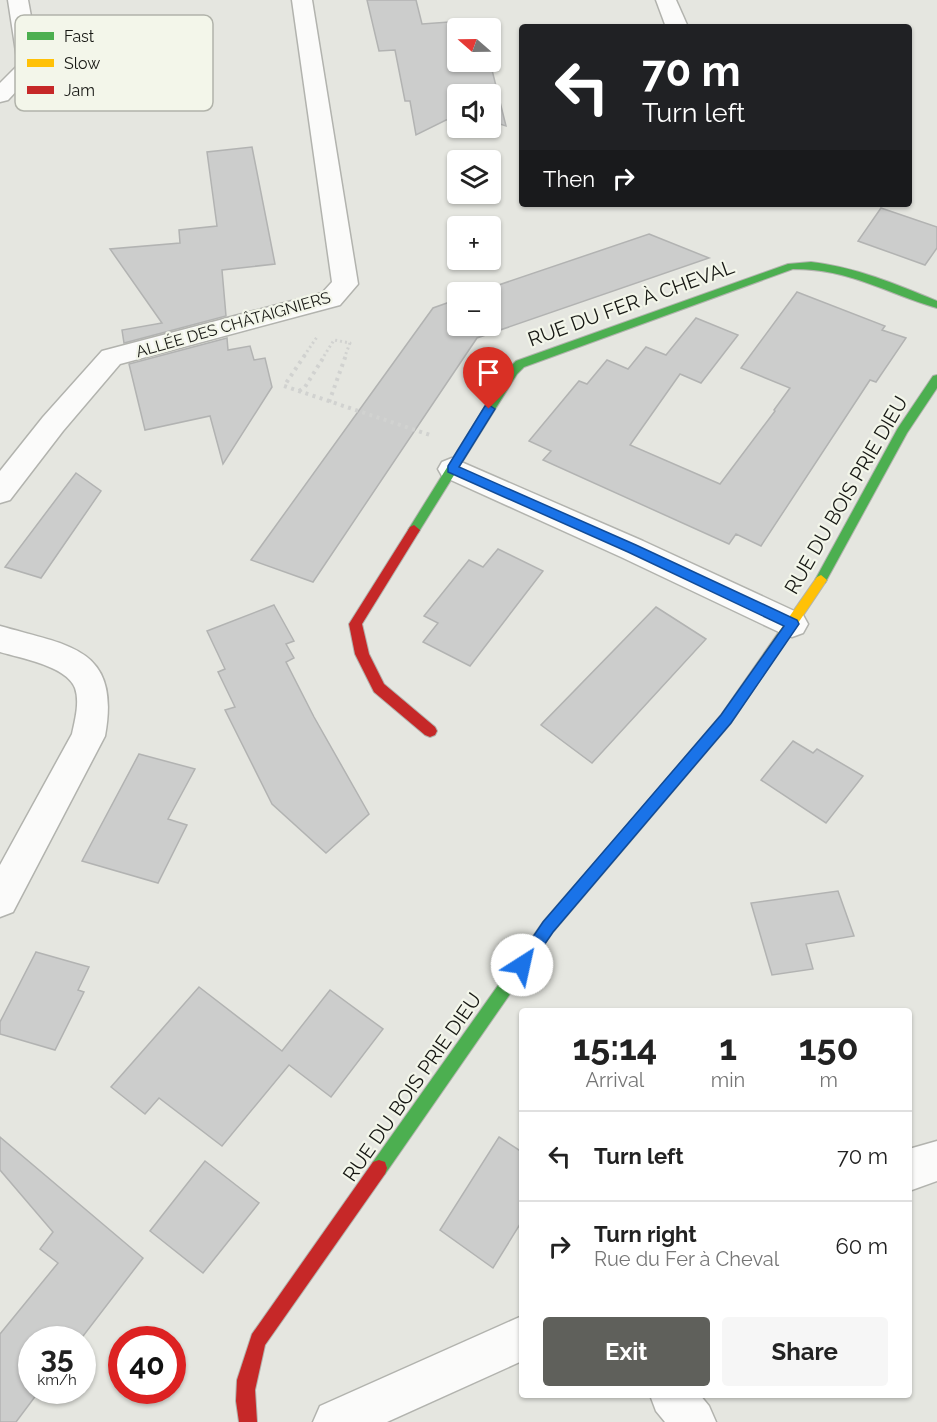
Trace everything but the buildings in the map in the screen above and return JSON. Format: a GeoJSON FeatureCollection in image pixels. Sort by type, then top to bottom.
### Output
{"type":"FeatureCollection","features":[{"type":"Feature","properties":{"kind":"street"},"geometry":{"type":"LineString","coordinates":[[18,0],[20,15]]}},
{"type":"Feature","properties":{"kind":"street","name":"ALLÉE DES CHÂTAIGNIERS"},"geometry":{"type":"LineString","coordinates":[[0,492],[53,424],[111,357],[331,299],[345,284],[302,0]]}},
{"type":"Feature","properties":{"kind":"street"},"geometry":{"type":"LineString","coordinates":[[666,0],[676,24]]}},
{"type":"Feature","properties":{"kind":"street"},"geometry":{"type":"LineString","coordinates":[[0,95],[15,80]]}},
{"type":"Feature","properties":{"kind":"street","name":"RUE DU FER À CHEVAL"},"geometry":{"type":"LineString","coordinates":[[430,731],[379,688],[362,654],[355,624],[513,371],[520,364],[792,266],[806,263],[820,264],[937,305]]}},
{"type":"Feature","properties":{"kind":"street","name":"RUE DU BOIS PRIE DIEU"},"geometry":{"type":"LineString","coordinates":[[248,1422],[244,1409],[246,1372],[258,1340],[548,927],[726,719],[819,583],[902,430],[937,379]]}},
{"type":"Feature","properties":{"kind":"street"},"geometry":{"type":"LineString","coordinates":[[459,457],[632,549],[792,624]]}},
{"type":"Feature","properties":{"kind":"street"},"geometry":{"type":"LineString","coordinates":[[0,639],[65,659],[81,668],[90,682],[95,697],[94,715],[88,736],[0,900]]}},
{"type":"Feature","properties":{"kind":"street"},"geometry":{"type":"LineString","coordinates":[[912,1169],[937,1161]]}},
{"type":"Feature","properties":{"kind":"street"},"geometry":{"type":"LineString","coordinates":[[336,1422],[519,1339]]}},
{"type":"Feature","properties":{"kind":"street"},"geometry":{"type":"LineString","coordinates":[[674,1398],[693,1422]]}},
{"type":"Feature","properties":{"kind":"path"},"geometry":{"type":"LineString","coordinates":[[331,299],[340,309],[321,331],[284,386],[329,402],[459,457]]}},
{"type":"Feature","properties":{"kind":"path"},"geometry":{"type":"LineString","coordinates":[[298,392],[305,387],[334,340],[350,343],[329,402]]}},
{"type":"Feature","properties":{"kind":"traffic: fast"},"geometry":{"type":"LineString","coordinates":[[414,530],[513,371],[520,364],[792,266],[811,266],[848,272],[937,305]]}},
{"type":"Feature","properties":{"kind":"traffic: fast"},"geometry":{"type":"LineString","coordinates":[[821,580],[902,431],[937,379]]}},
{"type":"Feature","properties":{"kind":"traffic: fast"},"geometry":{"type":"LineString","coordinates":[[379,1168],[548,927],[640,820]]}},
{"type":"Feature","properties":{"kind":"traffic: slow"},"geometry":{"type":"LineString","coordinates":[[640,820],[726,719],[821,580]]}},
{"type":"Feature","properties":{"kind":"traffic: jam"},"geometry":{"type":"LineString","coordinates":[[414,530],[355,624],[362,654],[379,688],[430,731]]}},
{"type":"Feature","properties":{"kind":"traffic: jam"},"geometry":{"type":"LineString","coordinates":[[248,1422],[245,1390],[258,1340],[379,1168]]}},
{"type":"Feature","properties":{"kind":"route"},"geometry":{"type":"LineString","coordinates":[[489,409],[452,469],[632,549],[792,624],[726,719],[548,927],[522,965]]}}]}
